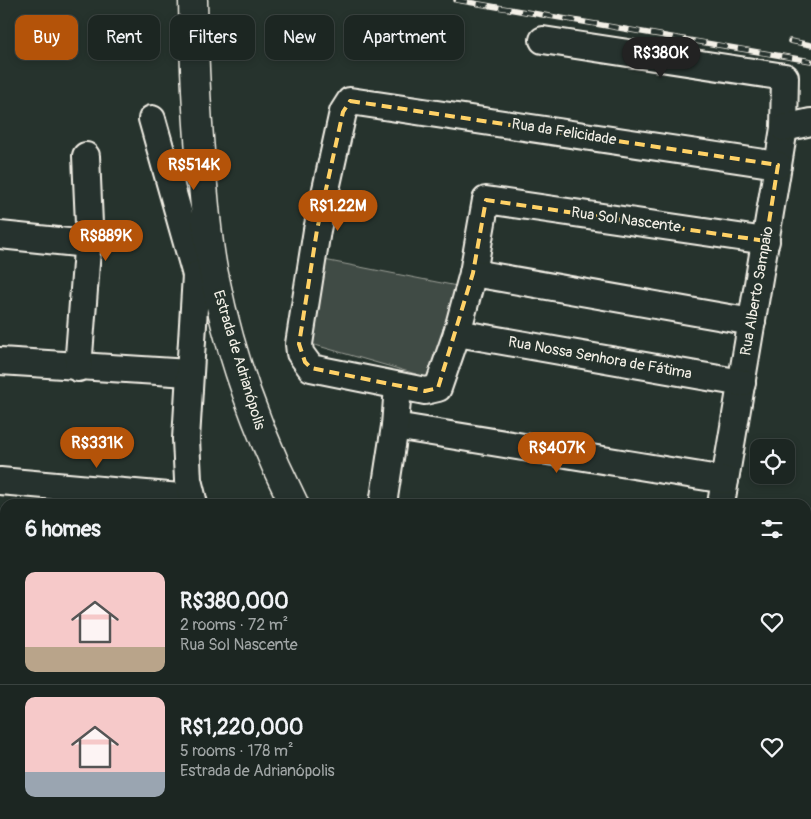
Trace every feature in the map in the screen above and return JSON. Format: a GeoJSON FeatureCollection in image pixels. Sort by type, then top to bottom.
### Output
{"type":"FeatureCollection","features":[{"type":"Feature","properties":{"kind":"main road","name":"Estrada de Adrianópolis"},"geometry":{"type":"LineString","coordinates":[[193,9],[205,274],[228,334],[245,391],[269,454],[292,499]]}},
{"type":"Feature","properties":{"kind":"street","name":"Rua Alberto Sampaio"},"geometry":{"type":"LineString","coordinates":[[543,40],[785,77],[802,128],[778,165],[723,492]]}},
{"type":"Feature","properties":{"kind":"street","name":"Rua da Felicidade"},"geometry":{"type":"LineString","coordinates":[[398,386],[311,368],[300,353],[299,344],[317,230],[343,112],[350,101],[778,165]]}},
{"type":"Feature","properties":{"kind":"street"},"geometry":{"type":"LineString","coordinates":[[152,119],[205,274],[189,373],[186,439],[192,499]]}},
{"type":"Feature","properties":{"kind":"street"},"geometry":{"type":"LineString","coordinates":[[78,368],[88,224],[86,156]]}},
{"type":"Feature","properties":{"kind":"street","name":"Rua Sol Nascente"},"geometry":{"type":"LineString","coordinates":[[473,273],[486,200],[766,241]]}},
{"type":"Feature","properties":{"kind":"street"},"geometry":{"type":"LineString","coordinates":[[0,235],[87,244]]}},
{"type":"Feature","properties":{"kind":"street"},"geometry":{"type":"LineString","coordinates":[[384,499],[395,426],[398,386],[433,390],[441,383],[473,273],[752,322]]}},
{"type":"Feature","properties":{"kind":"street","name":"Rua Nossa Senhora de Fátima"},"geometry":{"type":"LineString","coordinates":[[457,333],[742,383]]}},
{"type":"Feature","properties":{"kind":"street"},"geometry":{"type":"LineString","coordinates":[[0,361],[78,368],[189,373]]}},
{"type":"Feature","properties":{"kind":"street"},"geometry":{"type":"LineString","coordinates":[[395,426],[723,492]]}},
{"type":"Feature","properties":{"kind":"street"},"geometry":{"type":"LineString","coordinates":[[0,481],[41,494],[149,499]]}},
{"type":"Feature","properties":{"kind":"highlighted area"},"geometry":{"type":"Polygon","coordinates":[[[350,101],[778,165],[766,241],[486,200],[473,273],[438,388],[425,391],[398,386],[311,368],[305,362],[299,344],[317,230],[343,112],[350,101]]]}},
{"type":"Feature","properties":{"kind":"shaded area"},"geometry":{"type":"Polygon","coordinates":[[[319,259],[457,286],[430,378],[308,343],[319,259]]]}},
{"type":"Feature","properties":{"kind":"railway"},"geometry":{"type":"LineString","coordinates":[[456,0],[811,61]]}},
{"type":"Feature","properties":{"kind":"railway"},"geometry":{"type":"LineString","coordinates":[[790,41],[811,45]]}}]}
